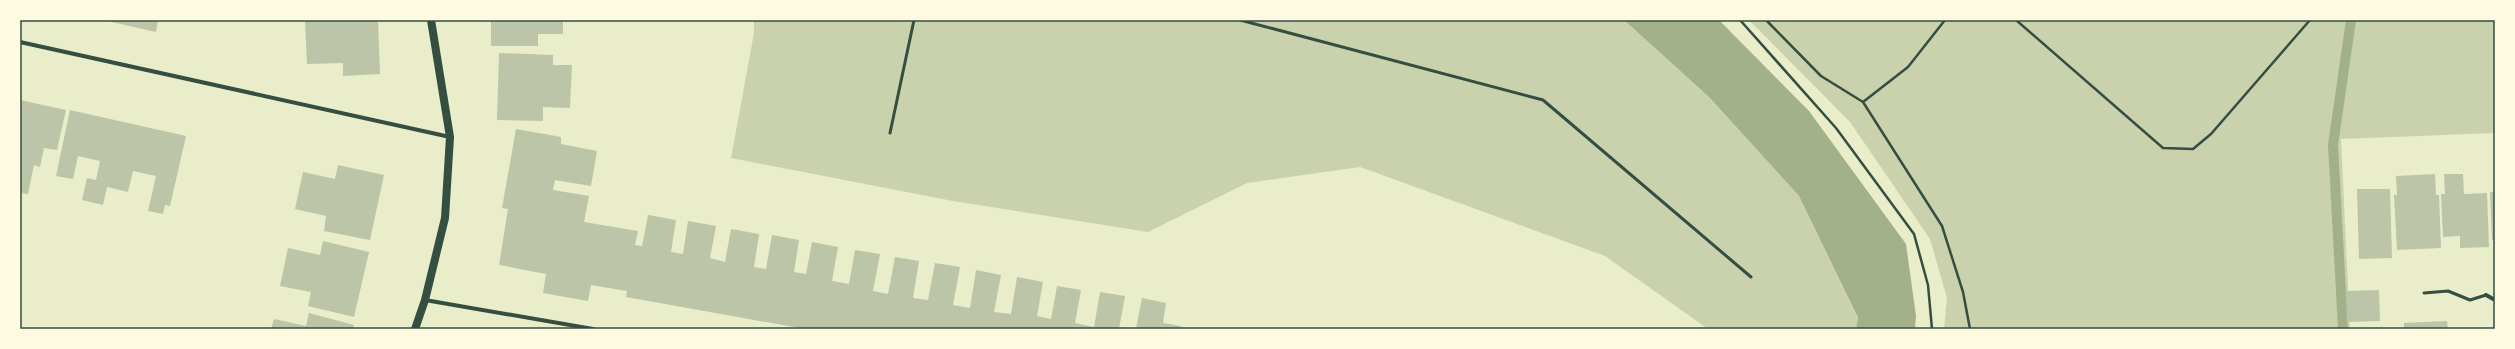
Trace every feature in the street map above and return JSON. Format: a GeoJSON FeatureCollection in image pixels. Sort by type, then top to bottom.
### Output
{"type":"FeatureCollection","features":[{"type":"Feature","properties":{"kind":"main road"},"geometry":{"type":"LineString","coordinates":[[415,329],[425,300],[445,218],[450,137],[431,20]]}},
{"type":"Feature","properties":{"kind":"street"},"geometry":{"type":"LineString","coordinates":[[20,42],[450,137]]}},
{"type":"Feature","properties":{"kind":"street"},"geometry":{"type":"LineString","coordinates":[[2486,295],[2495,300]]}},
{"type":"Feature","properties":{"kind":"street"},"geometry":{"type":"LineString","coordinates":[[425,300],[593,329]]}},
{"type":"Feature","properties":{"kind":"lane"},"geometry":{"type":"LineString","coordinates":[[890,133],[914,20]]}},
{"type":"Feature","properties":{"kind":"lane"},"geometry":{"type":"LineString","coordinates":[[1240,20],[1543,100],[1751,277]]}},
{"type":"Feature","properties":{"kind":"lane"},"geometry":{"type":"LineString","coordinates":[[2424,293],[2448,291],[2470,300],[2486,295]]}},
{"type":"Feature","properties":{"kind":"path"},"geometry":{"type":"LineString","coordinates":[[1740,20],[1836,128],[1914,234],[1928,285],[1932,329]]}},
{"type":"Feature","properties":{"kind":"path"},"geometry":{"type":"LineString","coordinates":[[1766,20],[1820,76],[1862,102],[1942,226],[1963,292],[1970,329]]}},
{"type":"Feature","properties":{"kind":"path"},"geometry":{"type":"LineString","coordinates":[[1862,102],[1908,67],[1946,20]]}},
{"type":"Feature","properties":{"kind":"path"},"geometry":{"type":"LineString","coordinates":[[2016,20],[2163,148],[2193,149],[2211,134],[2310,20]]}},
{"type":"Feature","properties":{"kind":"shaded area"},"geometry":{"type":"Polygon","coordinates":[[[754,20],[1624,20],[1709,97],[1799,196],[1858,319],[1856,329],[1708,329],[1605,256],[1360,167],[1247,183],[1148,232],[953,201],[731,158],[754,33],[754,20]]]}},
{"type":"Feature","properties":{"kind":"shaded area"},"geometry":{"type":"Polygon","coordinates":[[[1624,20],[1719,20],[1809,111],[1906,244],[1916,316],[1915,329],[1856,329],[1858,318],[1799,196],[1709,97],[1624,20]]]}},
{"type":"Feature","properties":{"kind":"shaded area"},"geometry":{"type":"Polygon","coordinates":[[[1749,20],[2495,20],[2495,133],[2341,139],[2350,329],[1944,329],[1947,298],[1930,239],[1850,122],[1749,20]]]}},
{"type":"Feature","properties":{"kind":"building"},"geometry":{"type":"Polygon","coordinates":[[[103,20],[158,20],[156,32],[103,20]]]}},
{"type":"Feature","properties":{"kind":"building"},"geometry":{"type":"Polygon","coordinates":[[[305,20],[378,20],[380,74],[343,76],[343,63],[307,64],[305,20]]]}},
{"type":"Feature","properties":{"kind":"building"},"geometry":{"type":"Polygon","coordinates":[[[491,20],[563,20],[563,34],[538,34],[538,46],[491,46],[491,20]]]}},
{"type":"Feature","properties":{"kind":"building"},"geometry":{"type":"Polygon","coordinates":[[[499,53],[553,55],[553,65],[572,65],[570,108],[543,107],[543,121],[497,120],[499,53]]]}},
{"type":"Feature","properties":{"kind":"building"},"geometry":{"type":"Polygon","coordinates":[[[20,100],[66,110],[57,150],[44,148],[40,167],[34,165],[28,194],[20,193],[20,100]]]}},
{"type":"Feature","properties":{"kind":"building"},"geometry":{"type":"Polygon","coordinates":[[[70,110],[186,136],[170,206],[165,205],[163,214],[148,211],[156,176],[133,171],[128,192],[107,187],[103,205],[82,200],[87,178],[96,180],[100,161],[78,156],[73,179],[56,176],[70,110]]]}},
{"type":"Feature","properties":{"kind":"building"},"geometry":{"type":"Polygon","coordinates":[[[516,129],[561,137],[561,144],[597,151],[591,186],[555,180],[553,190],[589,196],[584,222],[638,231],[635,245],[642,246],[648,215],[676,220],[671,252],[683,254],[688,221],[716,226],[710,258],[725,262],[731,229],[759,234],[754,267],[766,269],[772,235],[799,240],[794,272],[806,274],[812,242],[838,247],[832,281],[849,284],[855,250],[880,254],[873,291],[888,294],[895,257],[919,261],[913,298],[928,300],[935,263],[960,267],[953,305],[970,308],[976,270],[1001,275],[994,312],[1011,314],[1017,277],[1043,282],[1037,316],[1051,319],[1057,286],[1081,290],[1075,323],[1094,327],[1100,292],[1125,296],[1119,329],[805,329],[626,297],[627,291],[591,285],[588,301],[543,293],[546,274],[499,265],[508,209],[502,208],[516,129]]]}},
{"type":"Feature","properties":{"kind":"building"},"geometry":{"type":"Polygon","coordinates":[[[338,165],[384,175],[370,240],[324,231],[326,216],[295,209],[303,172],[335,179],[338,165]]]}},
{"type":"Feature","properties":{"kind":"building"},"geometry":{"type":"Polygon","coordinates":[[[2435,174],[2436,195],[2439,195],[2441,248],[2397,250],[2394,195],[2397,195],[2396,176],[2435,174]]]}},
{"type":"Feature","properties":{"kind":"building"},"geometry":{"type":"Polygon","coordinates":[[[2444,174],[2463,174],[2464,194],[2487,193],[2489,247],[2460,248],[2460,236],[2443,237],[2441,194],[2445,194],[2444,174]]]}},
{"type":"Feature","properties":{"kind":"building"},"geometry":{"type":"Polygon","coordinates":[[[2357,189],[2390,189],[2392,258],[2359,259],[2357,189]]]}},
{"type":"Feature","properties":{"kind":"building"},"geometry":{"type":"Polygon","coordinates":[[[2490,192],[2495,192],[2495,240],[2492,240],[2490,192]]]}},
{"type":"Feature","properties":{"kind":"building"},"geometry":{"type":"Polygon","coordinates":[[[323,241],[369,252],[354,317],[308,306],[311,292],[280,286],[288,248],[320,255],[323,241]]]}},
{"type":"Feature","properties":{"kind":"building"},"geometry":{"type":"Polygon","coordinates":[[[2379,290],[2380,321],[2347,322],[2346,291],[2379,290]]]}},
{"type":"Feature","properties":{"kind":"building"},"geometry":{"type":"Polygon","coordinates":[[[1142,298],[1166,303],[1163,323],[1181,326],[1180,329],[1136,329],[1142,298]]]}},
{"type":"Feature","properties":{"kind":"building"},"geometry":{"type":"Polygon","coordinates":[[[309,313],[354,325],[353,329],[271,329],[274,319],[306,326],[309,313]]]}},
{"type":"Feature","properties":{"kind":"building"},"geometry":{"type":"Polygon","coordinates":[[[2447,321],[2448,329],[2404,329],[2404,323],[2447,321]]]}},
{"type":"Feature","properties":{"kind":"waterway"},"geometry":{"type":"LineString","coordinates":[[2343,329],[2333,145],[2351,20]]}}]}
